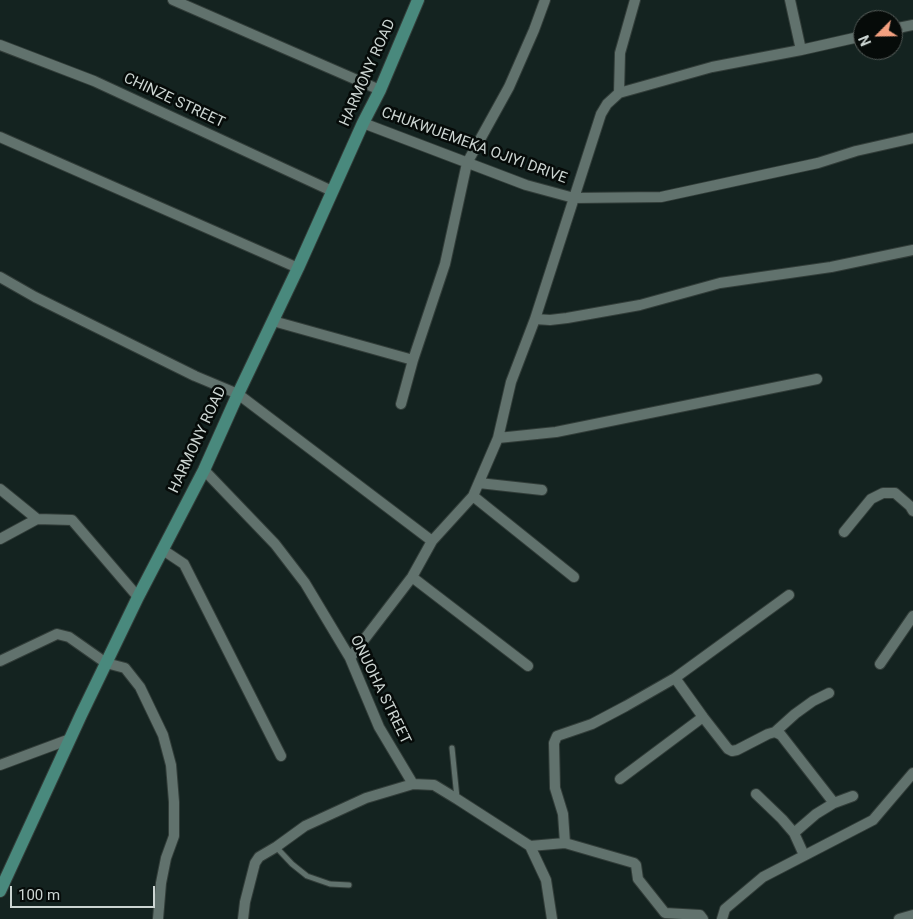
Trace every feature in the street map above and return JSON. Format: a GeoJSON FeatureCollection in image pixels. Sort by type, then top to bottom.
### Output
{"type":"FeatureCollection","features":[{"type":"Feature","properties":{"kind":"main road","name":"HARMONY ROAD"},"geometry":{"type":"LineString","coordinates":[[0,891],[106,663],[204,470],[380,90],[418,0]]}},
{"type":"Feature","properties":{"kind":"street"},"geometry":{"type":"LineString","coordinates":[[173,0],[380,90]]}},
{"type":"Feature","properties":{"kind":"street"},"geometry":{"type":"LineString","coordinates":[[401,404],[413,360],[445,264],[467,163],[509,87],[545,0]]}},
{"type":"Feature","properties":{"kind":"street"},"geometry":{"type":"LineString","coordinates":[[619,93],[620,53],[635,0]]}},
{"type":"Feature","properties":{"kind":"street"},"geometry":{"type":"LineString","coordinates":[[790,0],[801,50]]}},
{"type":"Feature","properties":{"kind":"street"},"geometry":{"type":"LineString","coordinates":[[350,658],[412,577],[432,541],[474,496],[498,438],[511,382],[535,319],[600,114],[607,104],[619,93],[712,68],[853,38]]}},
{"type":"Feature","properties":{"kind":"street","name":"CHINZE STREET"},"geometry":{"type":"LineString","coordinates":[[0,45],[94,81],[332,191]]}},
{"type":"Feature","properties":{"kind":"street","name":"CHUKWUEMEKA OJIYI DRIVE"},"geometry":{"type":"LineString","coordinates":[[364,123],[526,185],[574,198],[661,197],[818,163],[856,151],[913,138]]}},
{"type":"Feature","properties":{"kind":"street"},"geometry":{"type":"LineString","coordinates":[[0,137],[298,268]]}},
{"type":"Feature","properties":{"kind":"street"},"geometry":{"type":"LineString","coordinates":[[535,319],[567,318],[640,305],[720,283],[831,267],[913,250]]}},
{"type":"Feature","properties":{"kind":"street"},"geometry":{"type":"LineString","coordinates":[[0,277],[35,297],[133,346],[238,394],[432,541]]}},
{"type":"Feature","properties":{"kind":"street"},"geometry":{"type":"LineString","coordinates":[[273,321],[413,360]]}},
{"type":"Feature","properties":{"kind":"street"},"geometry":{"type":"LineString","coordinates":[[498,438],[556,432],[817,379]]}},
{"type":"Feature","properties":{"kind":"street","name":"ONUOHA STREET"},"geometry":{"type":"LineString","coordinates":[[204,470],[276,544],[305,583],[350,658],[379,727],[413,784]]}},
{"type":"Feature","properties":{"kind":"street"},"geometry":{"type":"LineString","coordinates":[[479,482],[542,490]]}},
{"type":"Feature","properties":{"kind":"street"},"geometry":{"type":"LineString","coordinates":[[0,490],[38,520]]}},
{"type":"Feature","properties":{"kind":"street"},"geometry":{"type":"LineString","coordinates":[[844,532],[871,499],[883,492],[895,493],[913,511]]}},
{"type":"Feature","properties":{"kind":"street"},"geometry":{"type":"LineString","coordinates":[[474,496],[574,577]]}},
{"type":"Feature","properties":{"kind":"street"},"geometry":{"type":"LineString","coordinates":[[0,539],[38,520],[72,520],[138,597]]}},
{"type":"Feature","properties":{"kind":"street"},"geometry":{"type":"LineString","coordinates":[[163,550],[184,564],[281,756]]}},
{"type":"Feature","properties":{"kind":"street"},"geometry":{"type":"LineString","coordinates":[[412,577],[528,666]]}},
{"type":"Feature","properties":{"kind":"street"},"geometry":{"type":"LineString","coordinates":[[565,843],[562,814],[556,788],[554,743],[557,736],[592,724],[676,678],[790,595]]}},
{"type":"Feature","properties":{"kind":"street"},"geometry":{"type":"LineString","coordinates":[[880,664],[913,616]]}},
{"type":"Feature","properties":{"kind":"street"},"geometry":{"type":"LineString","coordinates":[[0,661],[57,634],[69,637],[106,663],[125,668],[140,687],[163,735],[171,765],[174,802],[174,836],[166,858],[161,883],[158,919]]}},
{"type":"Feature","properties":{"kind":"street"},"geometry":{"type":"LineString","coordinates":[[676,678],[703,717],[728,749],[732,751],[775,732],[812,701],[829,693]]}},
{"type":"Feature","properties":{"kind":"street"},"geometry":{"type":"LineString","coordinates":[[620,779],[703,717]]}},
{"type":"Feature","properties":{"kind":"street"},"geometry":{"type":"LineString","coordinates":[[775,732],[781,735],[834,803]]}},
{"type":"Feature","properties":{"kind":"street"},"geometry":{"type":"LineString","coordinates":[[0,765],[70,739]]}},
{"type":"Feature","properties":{"kind":"street"},"geometry":{"type":"LineString","coordinates":[[722,919],[725,909],[762,877],[873,820],[913,773]]}},
{"type":"Feature","properties":{"kind":"street"},"geometry":{"type":"LineString","coordinates":[[243,919],[245,902],[259,857],[305,826],[366,798],[413,784],[434,785],[530,846],[546,880],[552,919]]}},
{"type":"Feature","properties":{"kind":"street"},"geometry":{"type":"LineString","coordinates":[[756,794],[794,832],[804,855]]}},
{"type":"Feature","properties":{"kind":"street"},"geometry":{"type":"LineString","coordinates":[[794,832],[816,814],[834,803],[853,796]]}},
{"type":"Feature","properties":{"kind":"street"},"geometry":{"type":"LineString","coordinates":[[530,846],[565,843],[634,863],[638,878],[665,913],[700,915],[703,919]]}},
{"type":"Feature","properties":{"kind":"street"},"geometry":{"type":"LineString","coordinates":[[898,919],[913,915]]}},
{"type":"Feature","properties":{"kind":"lane"},"geometry":{"type":"LineString","coordinates":[[452,748],[457,798]]}},
{"type":"Feature","properties":{"kind":"lane"},"geometry":{"type":"LineString","coordinates":[[276,847],[307,876],[330,884],[349,885]]}}]}
